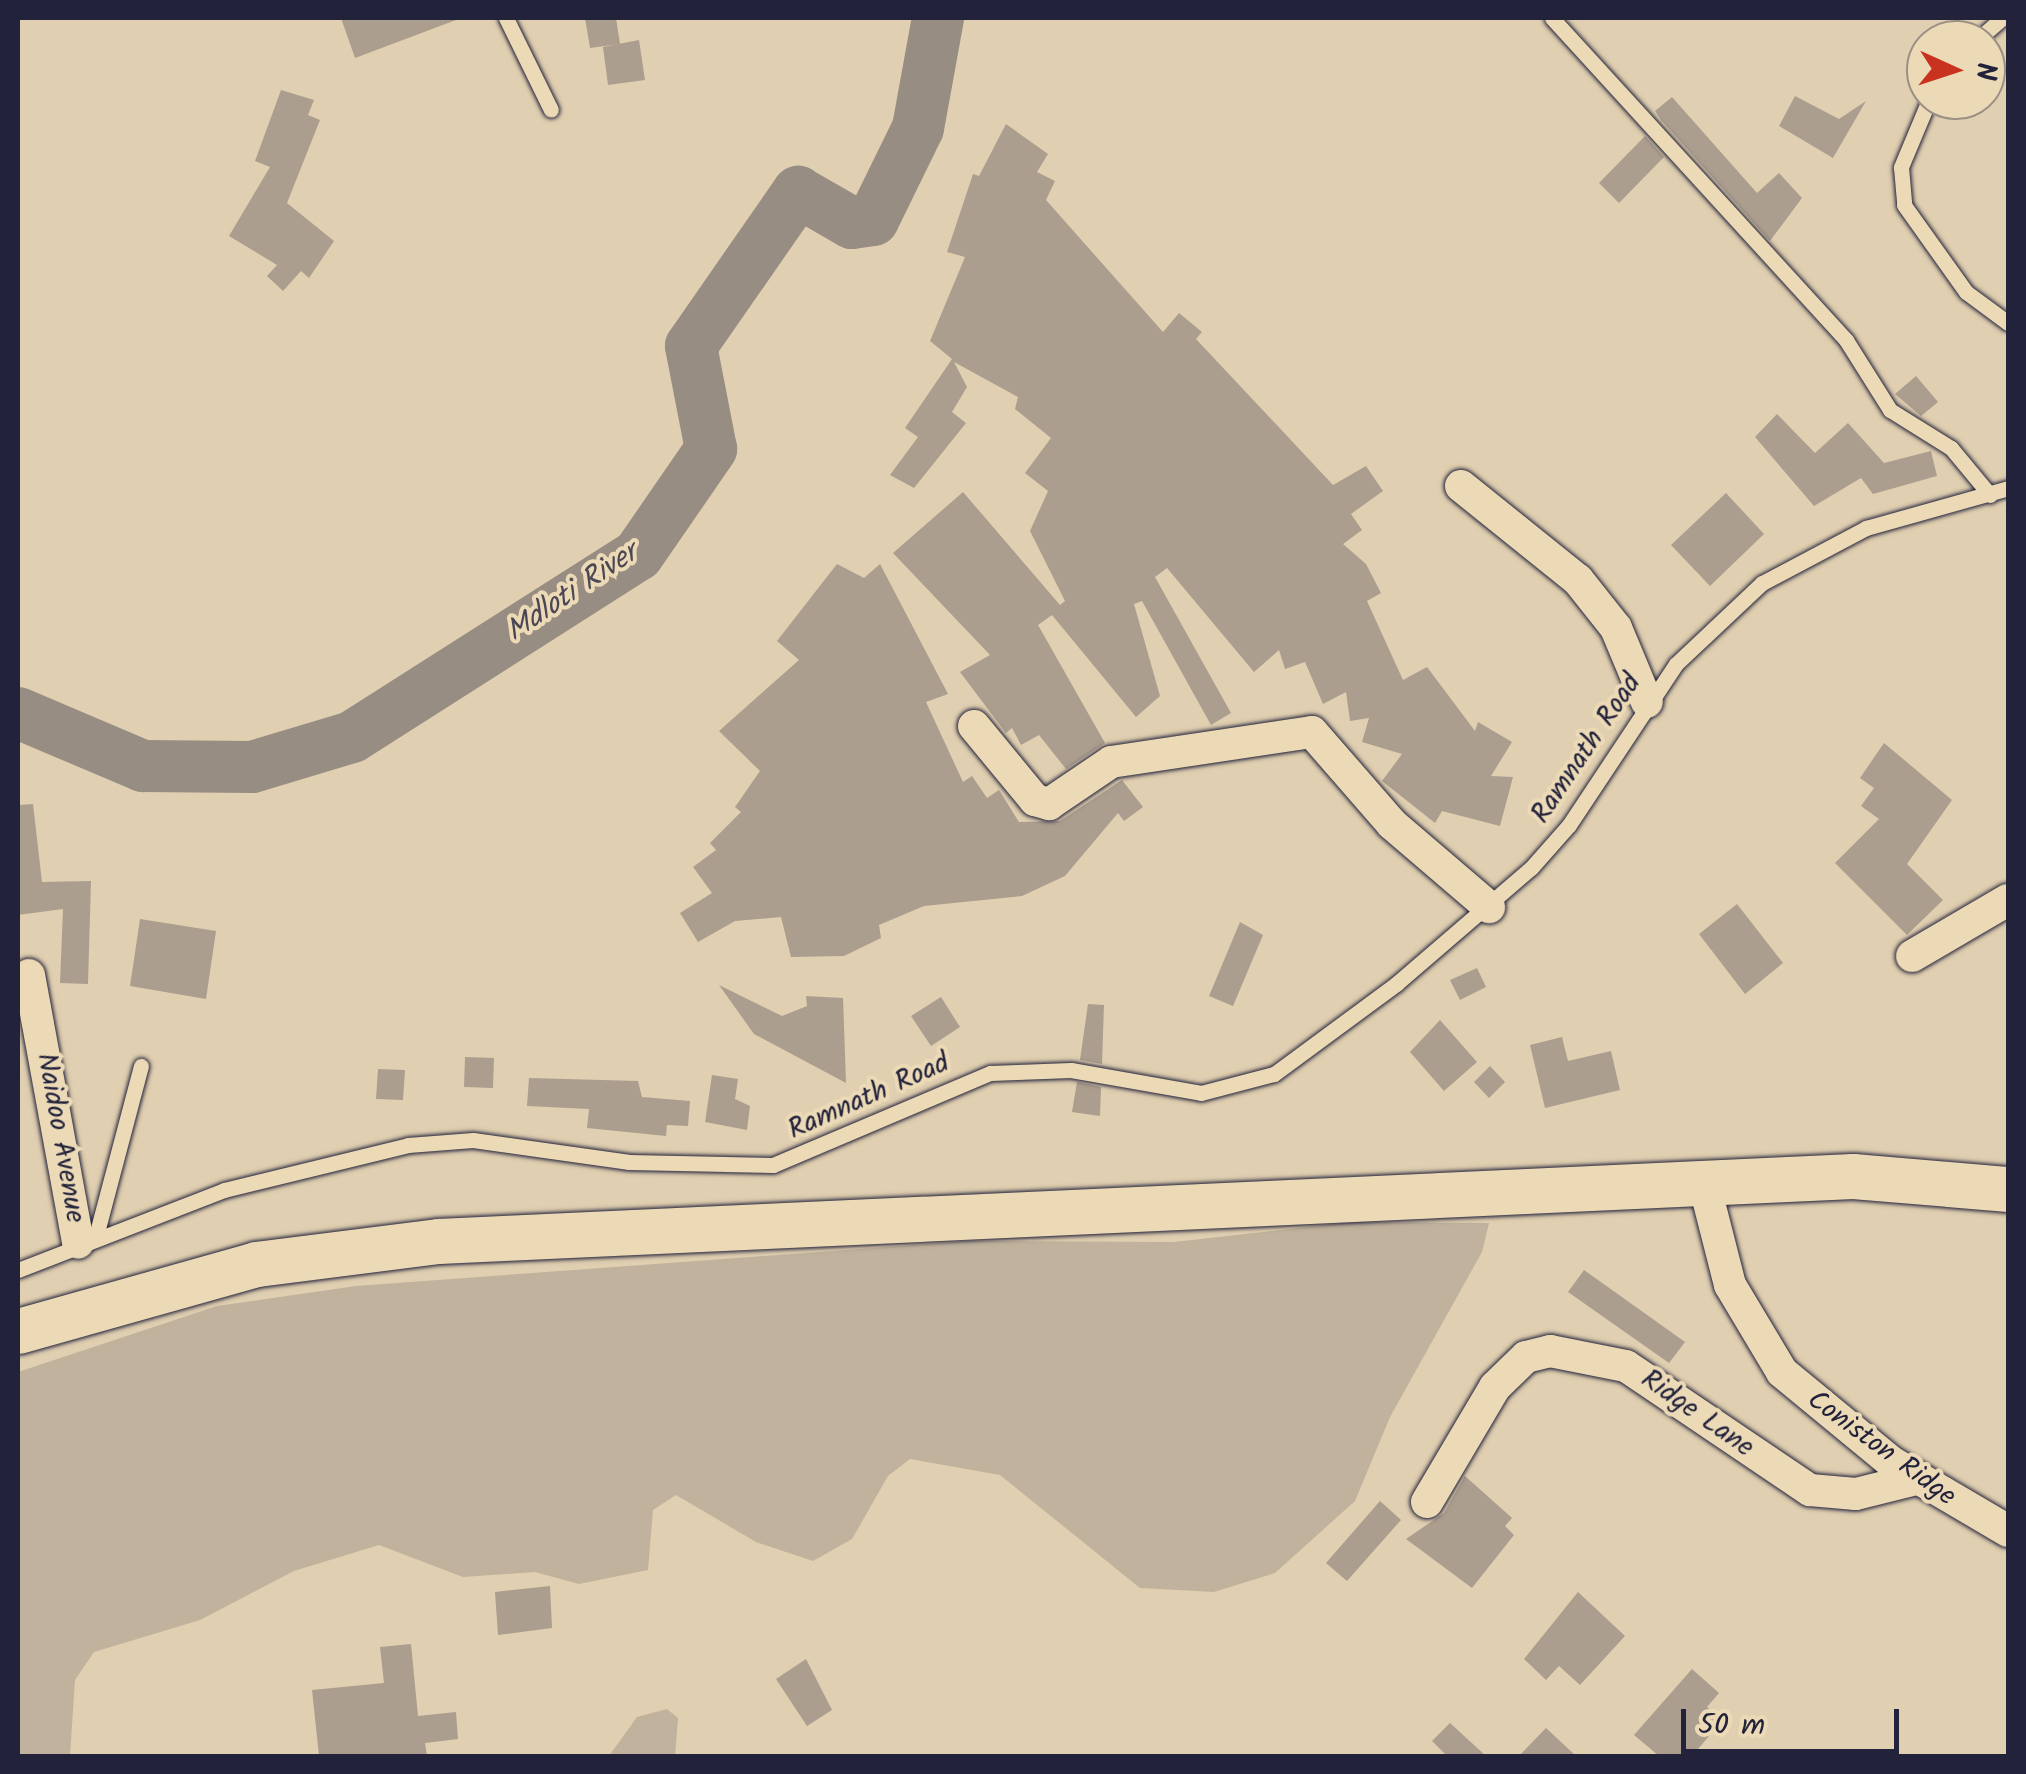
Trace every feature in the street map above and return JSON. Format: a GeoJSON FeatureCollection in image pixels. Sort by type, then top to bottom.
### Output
{"type":"FeatureCollection","features":[{"type":"Feature","properties":{"kind":"street"},"geometry":{"type":"LineString","coordinates":[[1461,486],[1578,580],[1616,628],[1647,702]]}},
{"type":"Feature","properties":{"kind":"street"},"geometry":{"type":"LineString","coordinates":[[974,726],[1035,800],[1048,804],[1112,762],[1312,732],[1392,824],[1489,907]]}},
{"type":"Feature","properties":{"kind":"street"},"geometry":{"type":"LineString","coordinates":[[1912,956],[2008,900]]}},
{"type":"Feature","properties":{"kind":"street","name":"Naidoo Avenue"},"geometry":{"type":"LineString","coordinates":[[28,975],[87,1239]]}},
{"type":"Feature","properties":{"kind":"street"},"geometry":{"type":"LineString","coordinates":[[18,1331],[256,1264],[384,1246],[1853,1176],[2008,1189]]}},
{"type":"Feature","properties":{"kind":"street","name":"Coniston Ridge"},"geometry":{"type":"LineString","coordinates":[[1704,1183],[1730,1285],[1752,1331],[1804,1394],[1916,1479],[2008,1531]]}},
{"type":"Feature","properties":{"kind":"street","name":"Ridge Lane"},"geometry":{"type":"LineString","coordinates":[[1427,1502],[1494,1387],[1526,1358],[1550,1350],[1626,1366],[1810,1490],[1856,1494],[1916,1479]]}},
{"type":"Feature","properties":{"kind":"lane"},"geometry":{"type":"LineString","coordinates":[[506,18],[552,110]]}},
{"type":"Feature","properties":{"kind":"lane"},"geometry":{"type":"LineString","coordinates":[[1552,18],[1846,340],[1890,410],[1951,448],[1990,495]]}},
{"type":"Feature","properties":{"kind":"lane"},"geometry":{"type":"LineString","coordinates":[[1921,120],[1901,167],[1904,205],[1966,292],[2008,323]]}},
{"type":"Feature","properties":{"kind":"lane","name":"Ramnath Road"},"geometry":{"type":"LineString","coordinates":[[18,1270],[87,1239],[334,1158],[408,1145],[473,1140],[725,1169],[798,1159],[900,1107],[990,1074],[1071,1070],[1164,1090],[1222,1090],[1297,1062],[1489,907],[1569,825],[1647,702],[1730,609],[1789,566],[1866,528],[2008,488]]}},
{"type":"Feature","properties":{"kind":"lane"},"geometry":{"type":"LineString","coordinates":[[87,1239],[141,1066]]}},
{"type":"Feature","properties":{"kind":"shaded area"},"geometry":{"type":"Polygon","coordinates":[[[1352,1222],[1489,1223],[1482,1252],[1390,1417],[1355,1501],[1275,1573],[1214,1592],[1140,1588],[1000,1475],[910,1459],[888,1476],[852,1539],[813,1561],[756,1542],[676,1495],[653,1510],[648,1570],[579,1584],[535,1572],[463,1577],[379,1545],[294,1571],[200,1620],[94,1652],[75,1680],[70,1756],[18,1756],[18,1372],[217,1306],[356,1286],[968,1241],[1174,1242],[1352,1222]]]}},
{"type":"Feature","properties":{"kind":"shaded area"},"geometry":{"type":"Polygon","coordinates":[[[667,1709],[678,1718],[675,1756],[609,1756],[637,1717],[667,1709]]]}},
{"type":"Feature","properties":{"kind":"building"},"geometry":{"type":"Polygon","coordinates":[[[341,18],[456,18],[456,20],[355,58],[341,18]]]}},
{"type":"Feature","properties":{"kind":"building"},"geometry":{"type":"Polygon","coordinates":[[[585,18],[616,18],[620,44],[590,48],[585,18]]]}},
{"type":"Feature","properties":{"kind":"building"},"geometry":{"type":"Polygon","coordinates":[[[639,40],[645,80],[608,85],[603,47],[639,40]]]}},
{"type":"Feature","properties":{"kind":"building"},"geometry":{"type":"Polygon","coordinates":[[[281,90],[314,100],[308,115],[320,120],[287,203],[334,241],[309,278],[301,271],[283,291],[267,276],[277,265],[229,236],[270,167],[255,161],[281,90]]]}},
{"type":"Feature","properties":{"kind":"building"},"geometry":{"type":"Polygon","coordinates":[[[1795,96],[1839,119],[1866,101],[1833,158],[1779,126],[1795,96]]]}},
{"type":"Feature","properties":{"kind":"building"},"geometry":{"type":"Polygon","coordinates":[[[1672,97],[1757,193],[1779,173],[1802,198],[1770,241],[1661,120],[1655,111],[1672,97]]]}},
{"type":"Feature","properties":{"kind":"building"},"geometry":{"type":"Polygon","coordinates":[[[1006,124],[1048,154],[1037,172],[1055,181],[1046,200],[1163,332],[1179,313],[1202,332],[1196,339],[1333,485],[1366,466],[1383,491],[1351,514],[1362,530],[1343,544],[1366,564],[1381,593],[1367,601],[1403,680],[1427,667],[1475,731],[1478,722],[1512,742],[1491,776],[1513,777],[1500,826],[1442,811],[1435,823],[1382,781],[1402,754],[1362,742],[1369,718],[1350,721],[1346,692],[1323,704],[1305,662],[1285,669],[1279,650],[1254,672],[1167,568],[1155,577],[1231,713],[1211,725],[1142,601],[1134,604],[1160,696],[1136,717],[1052,615],[1038,625],[1105,743],[1066,769],[1039,735],[1021,745],[1012,728],[1006,733],[960,672],[990,655],[893,553],[963,492],[1060,605],[1065,601],[1030,531],[1048,491],[1025,473],[1051,438],[1015,409],[1018,397],[954,362],[967,387],[952,412],[966,423],[914,488],[890,475],[918,437],[905,428],[952,359],[930,341],[965,257],[947,252],[973,174],[979,176],[1006,124]]]}},
{"type":"Feature","properties":{"kind":"building"},"geometry":{"type":"Polygon","coordinates":[[[1645,136],[1664,157],[1619,203],[1599,183],[1645,136]]]}},
{"type":"Feature","properties":{"kind":"building"},"geometry":{"type":"Polygon","coordinates":[[[1916,376],[1938,402],[1921,416],[1895,394],[1916,376]]]}},
{"type":"Feature","properties":{"kind":"building"},"geometry":{"type":"Polygon","coordinates":[[[1777,414],[1815,453],[1848,423],[1884,463],[1931,451],[1937,476],[1873,494],[1861,478],[1814,506],[1755,437],[1777,414]]]}},
{"type":"Feature","properties":{"kind":"building"},"geometry":{"type":"Polygon","coordinates":[[[1726,493],[1764,534],[1710,586],[1671,545],[1726,493]]]}},
{"type":"Feature","properties":{"kind":"building"},"geometry":{"type":"Polygon","coordinates":[[[837,564],[864,578],[880,564],[948,694],[926,702],[963,782],[972,776],[987,798],[999,790],[1019,822],[1060,821],[1122,780],[1143,807],[1124,821],[1118,813],[1065,876],[1022,896],[924,906],[879,925],[881,938],[844,956],[791,957],[781,917],[735,921],[698,942],[680,913],[712,893],[693,867],[716,850],[710,843],[741,812],[735,807],[760,771],[719,731],[799,660],[777,641],[837,564]]]}},
{"type":"Feature","properties":{"kind":"building"},"geometry":{"type":"Polygon","coordinates":[[[1884,743],[1952,800],[1907,864],[1943,900],[1907,935],[1835,863],[1879,819],[1861,806],[1874,788],[1860,778],[1884,743]]]}},
{"type":"Feature","properties":{"kind":"building"},"geometry":{"type":"Polygon","coordinates":[[[33,804],[42,882],[91,881],[88,984],[60,983],[63,909],[18,915],[18,805],[33,804]]]}},
{"type":"Feature","properties":{"kind":"building"},"geometry":{"type":"Polygon","coordinates":[[[1737,904],[1783,963],[1745,994],[1699,934],[1737,904]]]}},
{"type":"Feature","properties":{"kind":"building"},"geometry":{"type":"Polygon","coordinates":[[[140,919],[216,931],[206,999],[130,986],[140,919]]]}},
{"type":"Feature","properties":{"kind":"building"},"geometry":{"type":"Polygon","coordinates":[[[1240,922],[1263,935],[1233,1006],[1209,996],[1240,922]]]}},
{"type":"Feature","properties":{"kind":"building"},"geometry":{"type":"Polygon","coordinates":[[[1477,968],[1486,987],[1460,1000],[1450,980],[1477,968]]]}},
{"type":"Feature","properties":{"kind":"building"},"geometry":{"type":"Polygon","coordinates":[[[719,985],[782,1016],[807,1006],[806,996],[843,998],[846,1083],[754,1034],[719,985]]]}},
{"type":"Feature","properties":{"kind":"building"},"geometry":{"type":"Polygon","coordinates":[[[941,997],[960,1027],[931,1046],[911,1016],[941,997]]]}},
{"type":"Feature","properties":{"kind":"building"},"geometry":{"type":"Polygon","coordinates":[[[1088,1004],[1104,1005],[1102,1064],[1080,1060],[1088,1004]]]}},
{"type":"Feature","properties":{"kind":"building"},"geometry":{"type":"Polygon","coordinates":[[[1440,1020],[1477,1062],[1444,1091],[1410,1052],[1440,1020]]]}},
{"type":"Feature","properties":{"kind":"building"},"geometry":{"type":"Polygon","coordinates":[[[1562,1037],[1568,1061],[1611,1051],[1620,1090],[1545,1108],[1530,1045],[1562,1037]]]}},
{"type":"Feature","properties":{"kind":"building"},"geometry":{"type":"Polygon","coordinates":[[[465,1057],[494,1058],[493,1088],[464,1087],[465,1057]]]}},
{"type":"Feature","properties":{"kind":"building"},"geometry":{"type":"Polygon","coordinates":[[[1490,1066],[1505,1082],[1489,1098],[1474,1082],[1490,1066]]]}},
{"type":"Feature","properties":{"kind":"building"},"geometry":{"type":"Polygon","coordinates":[[[378,1069],[405,1070],[403,1100],[376,1099],[378,1069]]]}},
{"type":"Feature","properties":{"kind":"building"},"geometry":{"type":"Polygon","coordinates":[[[712,1075],[738,1079],[735,1099],[750,1106],[747,1130],[705,1122],[712,1075]]]}},
{"type":"Feature","properties":{"kind":"building"},"geometry":{"type":"Polygon","coordinates":[[[529,1078],[638,1081],[642,1097],[690,1101],[688,1126],[667,1125],[666,1136],[587,1128],[589,1109],[527,1106],[529,1078]]]}},
{"type":"Feature","properties":{"kind":"building"},"geometry":{"type":"Polygon","coordinates":[[[1077,1082],[1101,1087],[1100,1116],[1072,1112],[1077,1082]]]}},
{"type":"Feature","properties":{"kind":"building"},"geometry":{"type":"Polygon","coordinates":[[[1584,1270],[1685,1342],[1669,1363],[1568,1292],[1584,1270]]]}},
{"type":"Feature","properties":{"kind":"building"},"geometry":{"type":"Polygon","coordinates":[[[1465,1476],[1512,1518],[1505,1526],[1514,1535],[1472,1588],[1406,1539],[1444,1513],[1465,1476]]]}},
{"type":"Feature","properties":{"kind":"building"},"geometry":{"type":"Polygon","coordinates":[[[1380,1501],[1401,1520],[1347,1581],[1326,1563],[1380,1501]]]}},
{"type":"Feature","properties":{"kind":"building"},"geometry":{"type":"Polygon","coordinates":[[[550,1586],[552,1628],[498,1635],[495,1592],[550,1586]]]}},
{"type":"Feature","properties":{"kind":"building"},"geometry":{"type":"Polygon","coordinates":[[[1578,1592],[1625,1636],[1580,1685],[1559,1666],[1546,1680],[1524,1659],[1578,1592]]]}},
{"type":"Feature","properties":{"kind":"building"},"geometry":{"type":"Polygon","coordinates":[[[411,1644],[418,1716],[456,1712],[458,1739],[425,1743],[427,1756],[319,1756],[312,1690],[384,1683],[380,1647],[411,1644]]]}},
{"type":"Feature","properties":{"kind":"building"},"geometry":{"type":"Polygon","coordinates":[[[806,1659],[832,1710],[807,1726],[776,1679],[806,1659]]]}},
{"type":"Feature","properties":{"kind":"building"},"geometry":{"type":"Polygon","coordinates":[[[1692,1669],[1719,1693],[1707,1707],[1722,1721],[1692,1756],[1659,1756],[1634,1735],[1692,1669]]]}},
{"type":"Feature","properties":{"kind":"building"},"geometry":{"type":"Polygon","coordinates":[[[1450,1723],[1486,1756],[1447,1756],[1432,1741],[1450,1723]]]}},
{"type":"Feature","properties":{"kind":"building"},"geometry":{"type":"Polygon","coordinates":[[[1546,1728],[1576,1756],[1519,1756],[1546,1728]]]}},
{"type":"Feature","properties":{"kind":"waterway","name":"Mdloti River"},"geometry":{"type":"LineString","coordinates":[[18,713],[143,766],[252,767],[352,737],[638,555],[711,449],[691,346],[798,192],[852,223],[873,220],[918,128],[938,18]]}}]}
